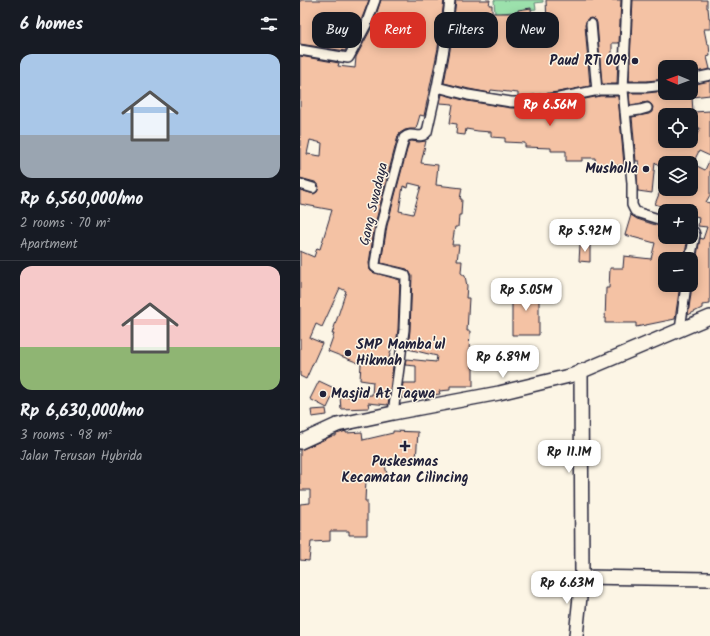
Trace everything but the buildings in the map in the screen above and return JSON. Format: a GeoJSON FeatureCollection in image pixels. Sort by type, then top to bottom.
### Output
{"type":"FeatureCollection","features":[{"type":"Feature","properties":{"kind":"street"},"geometry":{"type":"LineString","coordinates":[[300,50],[349,58],[366,25],[374,0]]}},
{"type":"Feature","properties":{"kind":"street","name":"Gang Swadaya"},"geometry":{"type":"LineString","coordinates":[[393,413],[404,330],[406,278],[405,275],[377,268],[374,264],[381,225],[404,138],[411,134],[422,136],[427,132],[444,49],[450,0]]}},
{"type":"Feature","properties":{"kind":"street"},"geometry":{"type":"LineString","coordinates":[[627,0],[623,88],[632,183],[632,205],[639,213],[658,219]]}},
{"type":"Feature","properties":{"kind":"street"},"geometry":{"type":"LineString","coordinates":[[591,24],[597,91]]}},
{"type":"Feature","properties":{"kind":"street"},"geometry":{"type":"LineString","coordinates":[[698,78],[710,75]]}},
{"type":"Feature","properties":{"kind":"street"},"geometry":{"type":"LineString","coordinates":[[437,87],[468,95],[512,102],[526,102],[597,91],[658,86]]}},
{"type":"Feature","properties":{"kind":"street"},"geometry":{"type":"LineString","coordinates":[[625,112],[647,108]]}},
{"type":"Feature","properties":{"kind":"street"},"geometry":{"type":"LineString","coordinates":[[300,184],[313,188]]}},
{"type":"Feature","properties":{"kind":"street"},"geometry":{"type":"LineString","coordinates":[[680,330],[685,292]]}},
{"type":"Feature","properties":{"kind":"street"},"geometry":{"type":"LineString","coordinates":[[300,442],[337,424],[499,393],[573,375],[710,317]]}},
{"type":"Feature","properties":{"kind":"street"},"geometry":{"type":"LineString","coordinates":[[576,636],[582,577],[581,371]]}},
{"type":"Feature","properties":{"kind":"street"},"geometry":{"type":"LineString","coordinates":[[582,577],[710,579]]}},
{"type":"Feature","properties":{"kind":"green space"},"geometry":{"type":"Polygon","coordinates":[[[494,0],[543,0],[543,2],[535,3],[536,9],[498,14],[498,12],[495,12],[494,0]]]}},
{"type":"Feature","properties":{"kind":"place","name":"Paud RT 009"},"geometry":{"type":"Point","coordinates":[635,61]}},
{"type":"Feature","properties":{"kind":"place","name":"Musholla"},"geometry":{"type":"Point","coordinates":[646,169]}},
{"type":"Feature","properties":{"kind":"place","name":"SMP Mamba'ul Hikmah"},"geometry":{"type":"Point","coordinates":[348,353]}},
{"type":"Feature","properties":{"kind":"place","name":"Masjid At Taqwa"},"geometry":{"type":"Point","coordinates":[323,394]}},
{"type":"Feature","properties":{"kind":"place","name":"Puskesmas Kecamatan Cilincing"},"geometry":{"type":"Point","coordinates":[405,446]}}]}
